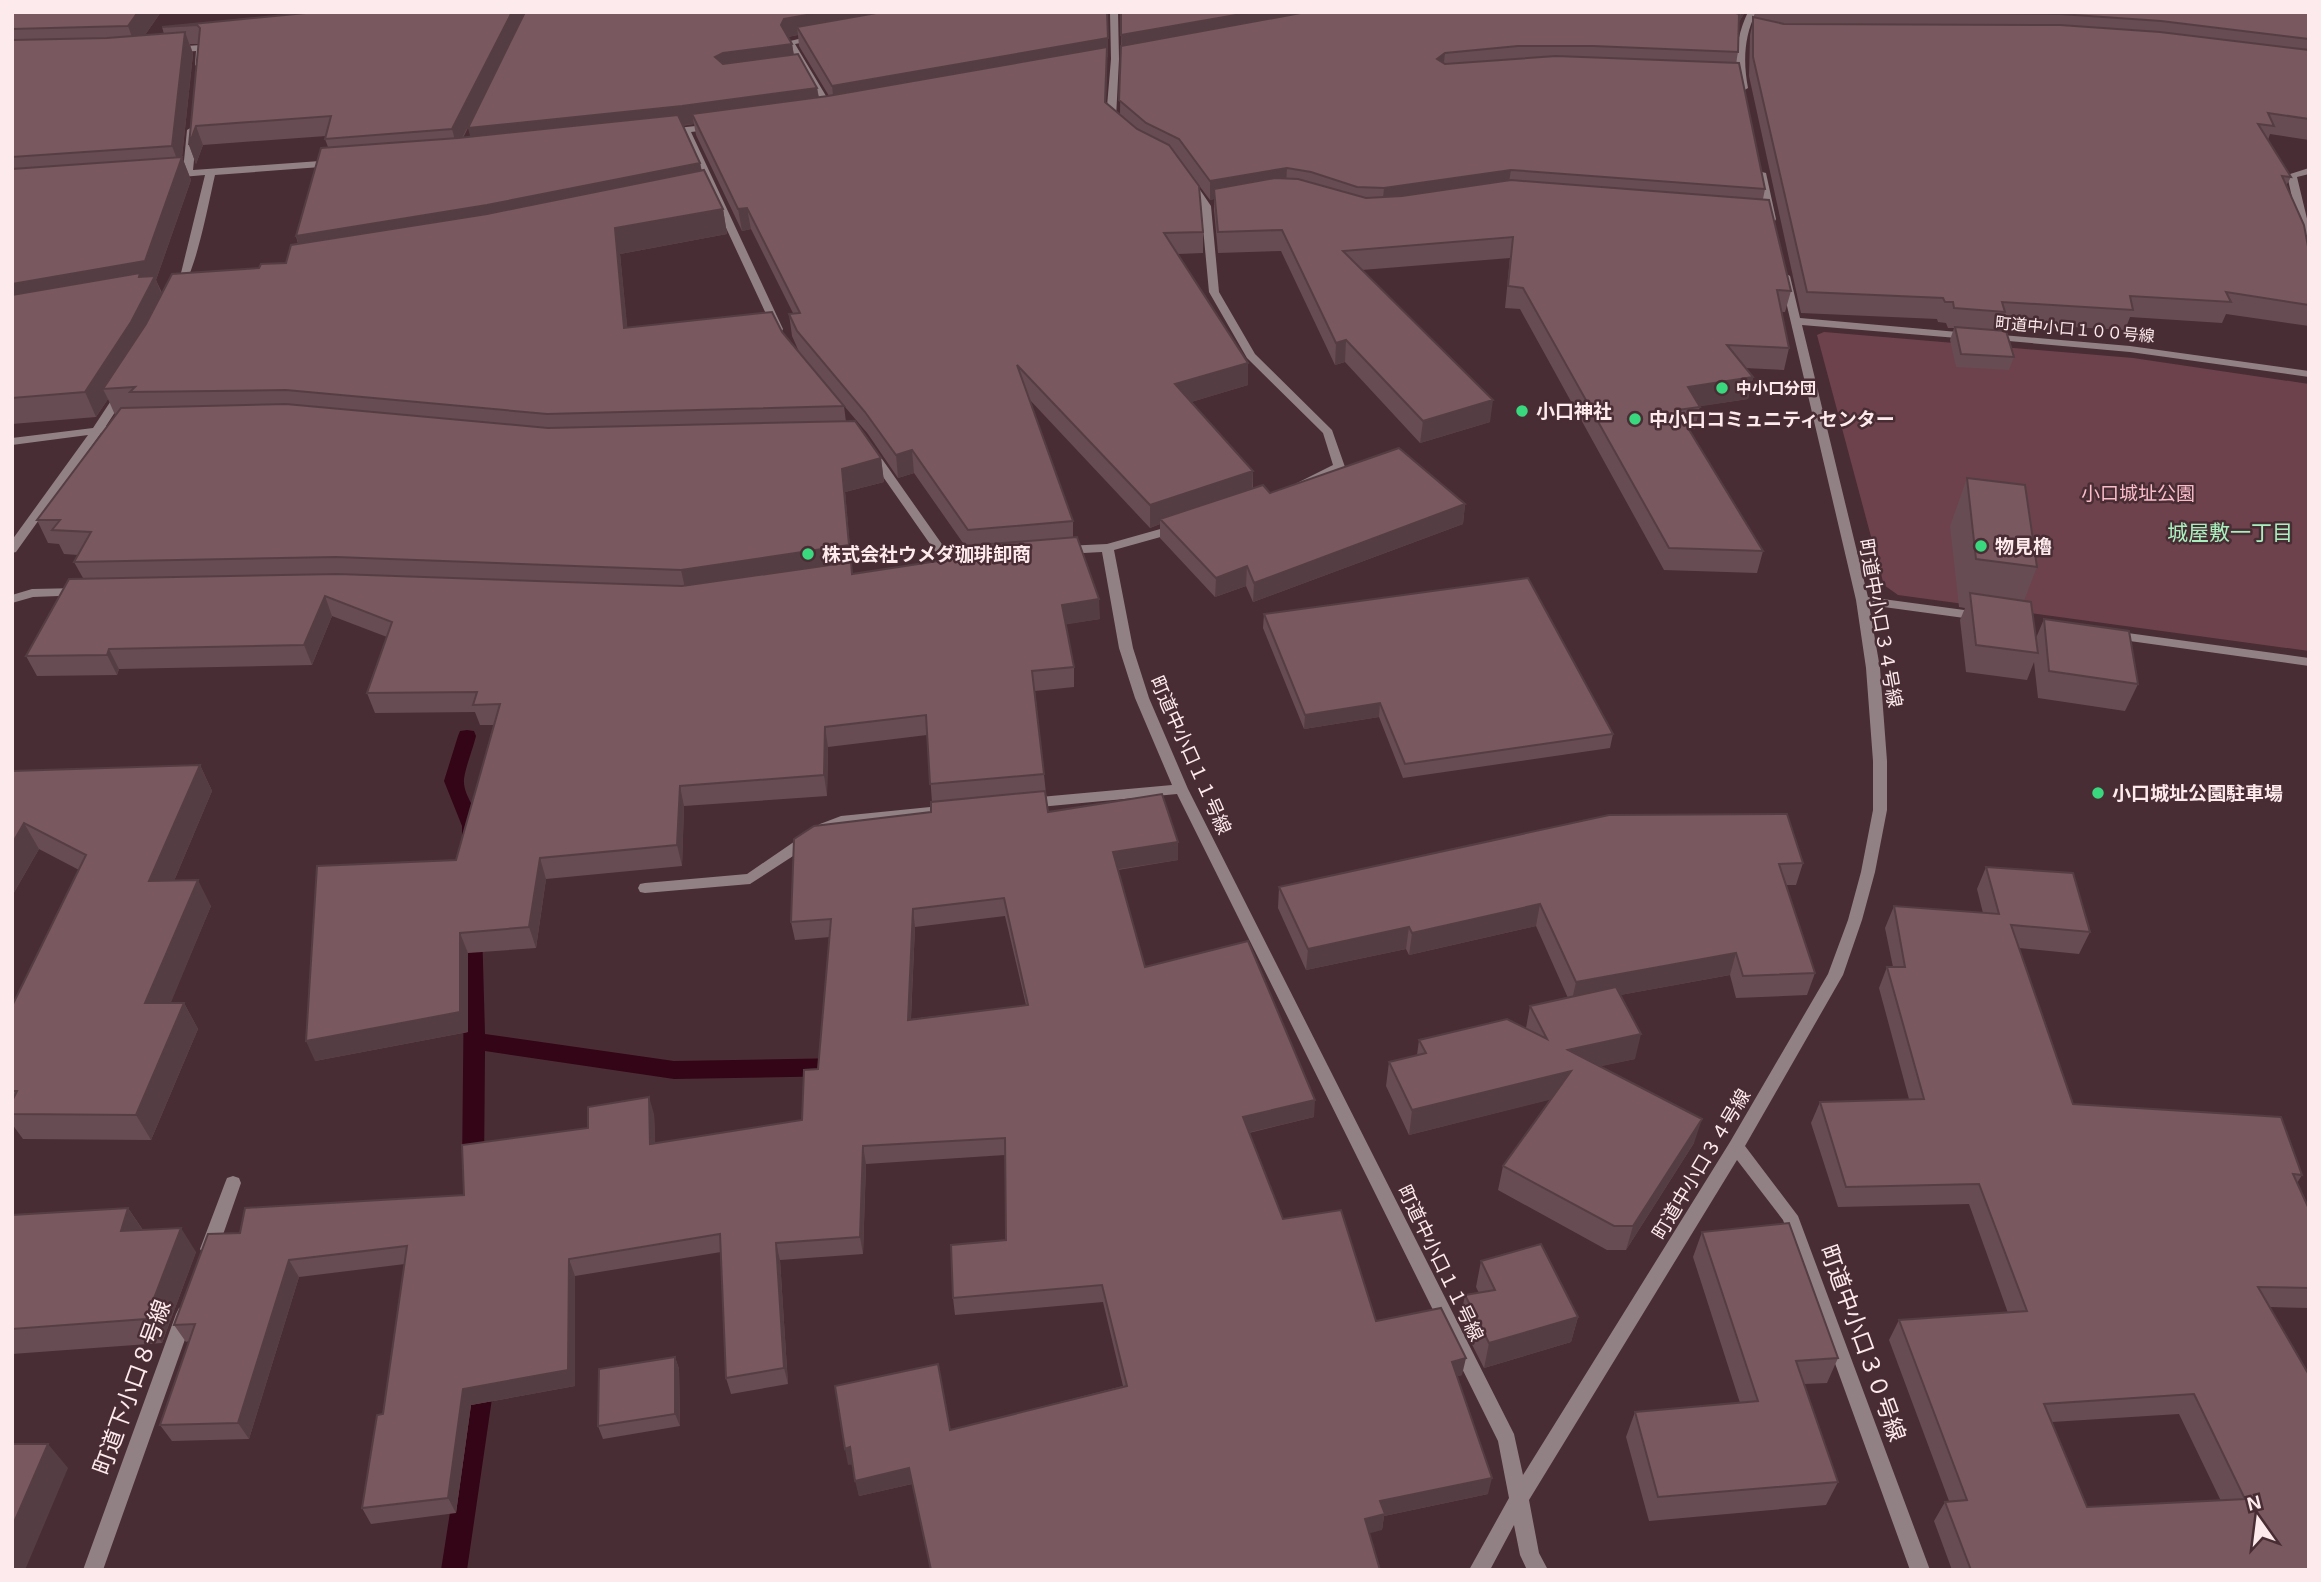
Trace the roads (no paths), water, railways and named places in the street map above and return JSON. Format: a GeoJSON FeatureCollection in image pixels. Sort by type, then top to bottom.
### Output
{"type":"FeatureCollection","features":[{"type":"Feature","properties":{"kind":"street"},"geometry":{"type":"LineString","coordinates":[[1114,12],[1115,59],[1111,118],[1132,138]]}},
{"type":"Feature","properties":{"kind":"street"},"geometry":{"type":"LineString","coordinates":[[1746,101],[1734,75],[1752,12]]}},
{"type":"Feature","properties":{"kind":"street"},"geometry":{"type":"LineString","coordinates":[[830,111],[790,42],[831,35]]}},
{"type":"Feature","properties":{"kind":"street"},"geometry":{"type":"LineString","coordinates":[[164,51],[201,48],[198,73]]}},
{"type":"Feature","properties":{"kind":"street"},"geometry":{"type":"LineString","coordinates":[[792,68],[805,67]]}},
{"type":"Feature","properties":{"kind":"street"},"geometry":{"type":"LineString","coordinates":[[817,113],[844,108]]}},
{"type":"Feature","properties":{"kind":"street"},"geometry":{"type":"LineString","coordinates":[[188,174],[193,124]]}},
{"type":"Feature","properties":{"kind":"street"},"geometry":{"type":"LineString","coordinates":[[659,133],[725,125]]}},
{"type":"Feature","properties":{"kind":"street"},"geometry":{"type":"LineString","coordinates":[[686,131],[786,344]]}},
{"type":"Feature","properties":{"kind":"street"},"geometry":{"type":"LineString","coordinates":[[161,176],[350,162]]}},
{"type":"Feature","properties":{"kind":"street"},"geometry":{"type":"LineString","coordinates":[[1759,164],[1763,215],[1776,239]]}},
{"type":"Feature","properties":{"kind":"street"},"geometry":{"type":"LineString","coordinates":[[1180,169],[1212,205],[1214,292],[1251,356],[1328,432],[1339,467],[1291,487]]}},
{"type":"Feature","properties":{"kind":"street"},"geometry":{"type":"LineString","coordinates":[[2309,170],[2292,175],[2309,251]]}},
{"type":"Feature","properties":{"kind":"street"},"geometry":{"type":"LineString","coordinates":[[179,288],[186,273],[211,173]]}},
{"type":"Feature","properties":{"kind":"street"},"geometry":{"type":"LineString","coordinates":[[699,192],[713,189]]}},
{"type":"Feature","properties":{"kind":"street","name":"町道中小口３４号線"},"geometry":{"type":"LineString","coordinates":[[1479,1570],[1520,1497],[1736,1147],[1835,975],[1855,920],[1868,872],[1880,810],[1880,761],[1873,668],[1862,600],[1782,263]]}},
{"type":"Feature","properties":{"kind":"street"},"geometry":{"type":"LineString","coordinates":[[169,295],[179,288],[192,285]]}},
{"type":"Feature","properties":{"kind":"street","name":"町道中小口１００号線"},"geometry":{"type":"LineString","coordinates":[[1796,321],[2130,349],[2309,374]]}},
{"type":"Feature","properties":{"kind":"street"},"geometry":{"type":"LineString","coordinates":[[12,549],[97,431],[127,384]]}},
{"type":"Feature","properties":{"kind":"street"},"geometry":{"type":"LineString","coordinates":[[12,442],[131,426]]}},
{"type":"Feature","properties":{"kind":"street"},"geometry":{"type":"LineString","coordinates":[[862,438],[948,561]]}},
{"type":"Feature","properties":{"kind":"street"},"geometry":{"type":"LineString","coordinates":[[1054,551],[1107,548],[1197,522]]}},
{"type":"Feature","properties":{"kind":"street","name":"町道中小口１１号線"},"geometry":{"type":"LineString","coordinates":[[1107,548],[1126,648],[1142,698],[1181,789],[1507,1440],[1530,1555],[1538,1570]]}},
{"type":"Feature","properties":{"kind":"street"},"geometry":{"type":"LineString","coordinates":[[934,563],[983,557]]}},
{"type":"Feature","properties":{"kind":"street"},"geometry":{"type":"LineString","coordinates":[[12,599],[32,593],[100,592]]}},
{"type":"Feature","properties":{"kind":"street"},"geometry":{"type":"LineString","coordinates":[[1862,600],[1991,618]]}},
{"type":"Feature","properties":{"kind":"street"},"geometry":{"type":"LineString","coordinates":[[2100,633],[2309,662]]}},
{"type":"Feature","properties":{"kind":"street"},"geometry":{"type":"LineString","coordinates":[[1015,804],[1181,789]]}},
{"type":"Feature","properties":{"kind":"street"},"geometry":{"type":"LineString","coordinates":[[645,888],[750,879],[825,828],[846,820],[959,809]]}},
{"type":"Feature","properties":{"kind":"street","name":"町道中小口３０号線"},"geometry":{"type":"LineString","coordinates":[[1736,1147],[1790,1216],[1920,1570]]}},
{"type":"Feature","properties":{"kind":"street"},"geometry":{"type":"LineString","coordinates":[[204,1261],[233,1183]]}},
{"type":"Feature","properties":{"kind":"street","name":"町道下小口８号線"},"geometry":{"type":"LineString","coordinates":[[93,1570],[189,1301]]}},
{"type":"Feature","properties":{"kind":"waterway"},"geometry":{"type":"LineString","coordinates":[[467,736],[454,781],[472,826],[472,841]]}},
{"type":"Feature","properties":{"kind":"waterway"},"geometry":{"type":"LineString","coordinates":[[472,927],[474,1041]]}},
{"type":"Feature","properties":{"kind":"waterway"},"geometry":{"type":"LineString","coordinates":[[473,1170],[474,1041]]}},
{"type":"Feature","properties":{"kind":"waterway"},"geometry":{"type":"LineString","coordinates":[[474,1041],[674,1070],[845,1067]]}},
{"type":"Feature","properties":{"kind":"waterway"},"geometry":{"type":"LineString","coordinates":[[454,1570],[483,1378]]}},
{"type":"Feature","properties":{"kind":"place","name":"中小口分団"},"geometry":{"type":"Point","coordinates":[1722,388]}},
{"type":"Feature","properties":{"kind":"place","name":"小口神社"},"geometry":{"type":"Point","coordinates":[1522,411]}},
{"type":"Feature","properties":{"kind":"place","name":"中小口コミュニティセンター"},"geometry":{"type":"Point","coordinates":[1635,419]}},
{"type":"Feature","properties":{"kind":"place","name":"物見櫓"},"geometry":{"type":"Point","coordinates":[1981,546]}},
{"type":"Feature","properties":{"kind":"place","name":"株式会社ウメダ珈琲卸商"},"geometry":{"type":"Point","coordinates":[808,554]}},
{"type":"Feature","properties":{"kind":"place","name":"小口城址公園駐車場"},"geometry":{"type":"Point","coordinates":[2098,793]}},
{"type":"Feature","properties":{"kind":"district","name":"城屋敷一丁目"},"geometry":{"type":"Point","coordinates":[2230,533]}},
{"type":"Feature","properties":{"kind":"park label","name":"小口城址公園"},"geometry":{"type":"Point","coordinates":[2138,493]}}]}
